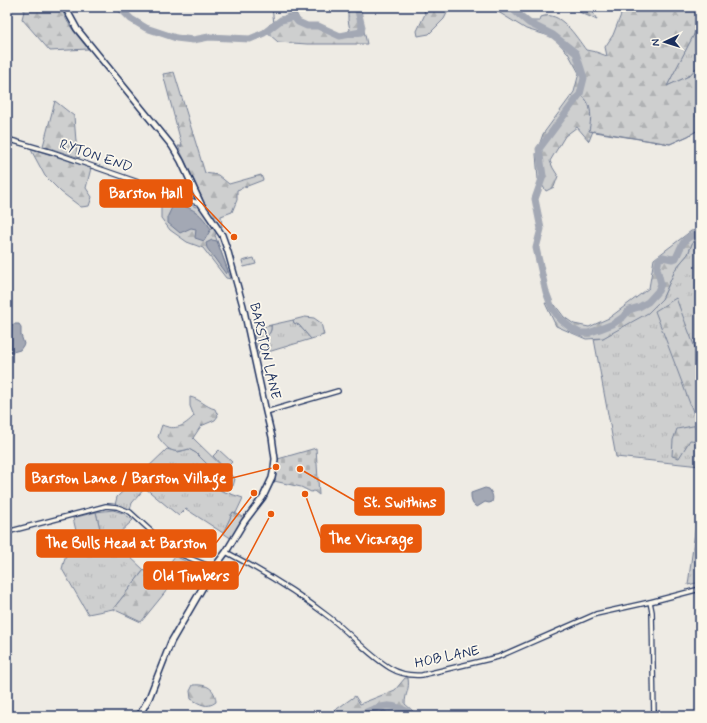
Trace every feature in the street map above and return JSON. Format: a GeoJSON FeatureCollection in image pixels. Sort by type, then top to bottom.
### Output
{"type":"FeatureCollection","features":[{"type":"Feature","properties":{"kind":"street","name":"BARSTON LANE"},"geometry":{"type":"LineString","coordinates":[[65,8],[77,28],[172,146],[181,161],[201,204],[222,235],[243,306],[275,459],[272,478],[263,497],[244,522],[226,552],[214,568],[171,642],[149,698],[139,716]]}},
{"type":"Feature","properties":{"kind":"street","name":"RYTON END"},"geometry":{"type":"LineString","coordinates":[[7,139],[52,152],[201,204]]}},
{"type":"Feature","properties":{"kind":"street"},"geometry":{"type":"LineString","coordinates":[[266,412],[338,391]]}},
{"type":"Feature","properties":{"kind":"street"},"geometry":{"type":"LineString","coordinates":[[7,532],[106,506],[117,507],[130,512],[176,553],[214,568]]}},
{"type":"Feature","properties":{"kind":"street","name":"HOB LANE"},"geometry":{"type":"LineString","coordinates":[[226,552],[278,581],[330,618],[362,647],[390,668],[410,676],[422,675],[498,657],[596,614],[700,589]]}},
{"type":"Feature","properties":{"kind":"street"},"geometry":{"type":"LineString","coordinates":[[650,602],[652,612],[654,716]]}},
{"type":"Feature","properties":{"kind":"green space"},"geometry":{"type":"Polygon","coordinates":[[[25,7],[62,7],[63,13],[69,24],[88,49],[50,51],[22,19],[25,7]]]}},
{"type":"Feature","properties":{"kind":"green space"},"geometry":{"type":"Polygon","coordinates":[[[353,7],[359,8],[367,44],[307,44],[278,42],[270,35],[269,25],[286,15],[296,13],[303,26],[312,28],[318,26],[340,36],[350,30],[348,9],[353,7]]]}},
{"type":"Feature","properties":{"kind":"green space"},"geometry":{"type":"Polygon","coordinates":[[[423,7],[450,7],[444,19],[429,34],[418,36],[417,31],[425,14],[423,7]]]}},
{"type":"Feature","properties":{"kind":"green space"},"geometry":{"type":"Polygon","coordinates":[[[490,7],[508,7],[530,21],[540,21],[541,17],[555,17],[567,26],[586,50],[607,56],[605,47],[613,35],[624,7],[700,7],[700,23],[667,86],[689,76],[700,64],[700,129],[670,144],[593,131],[589,141],[577,127],[565,136],[550,161],[558,176],[554,187],[546,191],[538,179],[536,154],[543,134],[574,92],[579,73],[568,53],[553,37],[526,29],[490,7]]]}},
{"type":"Feature","properties":{"kind":"green space"},"geometry":{"type":"Polygon","coordinates":[[[568,7],[590,7],[597,20],[568,7]]]}},
{"type":"Feature","properties":{"kind":"green space"},"geometry":{"type":"Polygon","coordinates":[[[700,22],[700,64],[689,76],[667,86],[700,22]]]}},
{"type":"Feature","properties":{"kind":"green space"},"geometry":{"type":"Polygon","coordinates":[[[174,72],[205,173],[218,175],[229,184],[261,175],[263,180],[237,190],[237,200],[232,212],[221,216],[222,227],[220,227],[215,235],[231,279],[226,278],[203,248],[187,242],[170,230],[161,218],[161,206],[169,195],[196,207],[202,198],[178,146],[182,146],[163,74],[174,72]]]}},
{"type":"Feature","properties":{"kind":"green space"},"geometry":{"type":"Polygon","coordinates":[[[55,101],[74,116],[77,154],[80,158],[43,146],[55,101]]]}},
{"type":"Feature","properties":{"kind":"green space"},"geometry":{"type":"Polygon","coordinates":[[[30,148],[91,168],[86,188],[92,197],[89,206],[81,207],[61,192],[45,176],[30,148]]]}},
{"type":"Feature","properties":{"kind":"green space"},"geometry":{"type":"Polygon","coordinates":[[[700,230],[700,239],[693,241],[688,254],[676,268],[662,299],[648,313],[603,338],[586,339],[556,326],[545,303],[555,305],[564,317],[574,324],[589,327],[609,318],[649,288],[654,259],[691,231],[700,230]]]}},
{"type":"Feature","properties":{"kind":"green space"},"geometry":{"type":"Polygon","coordinates":[[[700,239],[700,466],[616,457],[594,339],[603,338],[662,299],[676,268],[688,254],[693,241],[700,239]]]}},
{"type":"Feature","properties":{"kind":"green space"},"geometry":{"type":"Polygon","coordinates":[[[254,258],[256,264],[244,267],[242,261],[254,258]]]}},
{"type":"Feature","properties":{"kind":"green space"},"geometry":{"type":"Polygon","coordinates":[[[676,298],[700,361],[700,441],[690,440],[679,458],[672,456],[673,440],[677,429],[698,425],[655,311],[676,298]]]}},
{"type":"Feature","properties":{"kind":"green space"},"geometry":{"type":"Polygon","coordinates":[[[305,317],[314,318],[321,323],[324,335],[311,339],[299,325],[294,323],[293,320],[305,317]]]}},
{"type":"Feature","properties":{"kind":"green space"},"geometry":{"type":"Polygon","coordinates":[[[293,320],[294,323],[299,325],[311,339],[268,352],[266,346],[262,343],[262,339],[270,332],[271,325],[293,320]]]}},
{"type":"Feature","properties":{"kind":"green space"},"geometry":{"type":"Polygon","coordinates":[[[271,325],[270,332],[262,339],[262,343],[266,346],[268,352],[259,355],[252,330],[271,325]]]}},
{"type":"Feature","properties":{"kind":"green space"},"geometry":{"type":"Polygon","coordinates":[[[190,397],[197,399],[215,409],[218,416],[215,420],[201,426],[193,438],[235,479],[233,486],[224,484],[222,491],[216,487],[216,473],[196,453],[189,449],[179,451],[171,450],[158,437],[162,425],[172,428],[180,426],[194,416],[190,406],[190,397]]]}},
{"type":"Feature","properties":{"kind":"green space"},"geometry":{"type":"Polygon","coordinates":[[[316,448],[319,495],[314,491],[311,492],[301,487],[274,481],[278,459],[316,448]]]}},
{"type":"Feature","properties":{"kind":"green space"},"geometry":{"type":"Polygon","coordinates":[[[167,449],[178,452],[189,449],[196,453],[216,473],[216,487],[222,491],[243,498],[236,513],[233,512],[223,533],[186,509],[179,516],[145,488],[132,503],[130,510],[115,505],[117,497],[167,449]]]}},
{"type":"Feature","properties":{"kind":"green space"},"geometry":{"type":"Polygon","coordinates":[[[219,450],[232,462],[225,469],[213,456],[219,450]]]}},
{"type":"Feature","properties":{"kind":"green space"},"geometry":{"type":"Polygon","coordinates":[[[700,494],[700,582],[688,585],[700,494]]]}},
{"type":"Feature","properties":{"kind":"green space"},"geometry":{"type":"Polygon","coordinates":[[[113,510],[123,513],[133,520],[112,540],[144,570],[113,609],[88,614],[62,569],[67,550],[84,542],[82,534],[100,529],[96,512],[113,510]]]}},
{"type":"Feature","properties":{"kind":"green space"},"geometry":{"type":"Polygon","coordinates":[[[96,512],[100,529],[77,535],[73,518],[96,512]]]}},
{"type":"Feature","properties":{"kind":"green space"},"geometry":{"type":"Polygon","coordinates":[[[233,512],[244,518],[232,539],[223,533],[233,512]]]}},
{"type":"Feature","properties":{"kind":"green space"},"geometry":{"type":"Polygon","coordinates":[[[175,556],[189,563],[141,622],[113,609],[144,570],[156,581],[175,556]]]}},
{"type":"Feature","properties":{"kind":"green space"},"geometry":{"type":"Polygon","coordinates":[[[405,678],[408,678],[408,689],[405,704],[416,716],[394,716],[384,711],[373,716],[327,716],[355,696],[360,704],[395,690],[405,678]]]}},
{"type":"Feature","properties":{"kind":"green space"},"geometry":{"type":"Polygon","coordinates":[[[193,685],[206,686],[212,690],[216,702],[207,705],[200,704],[191,699],[190,691],[193,685]]]}},
{"type":"Feature","properties":{"kind":"shaded area"},"geometry":{"type":"Polygon","coordinates":[[[178,204],[189,208],[204,219],[211,229],[204,241],[195,238],[196,229],[191,228],[180,233],[168,223],[168,216],[173,205],[178,204]]]}},
{"type":"Feature","properties":{"kind":"shaded area"},"geometry":{"type":"Polygon","coordinates":[[[212,240],[217,241],[228,271],[226,274],[207,248],[206,243],[212,240]]]}},
{"type":"Feature","properties":{"kind":"shaded area"},"geometry":{"type":"Polygon","coordinates":[[[14,324],[19,324],[21,327],[21,335],[24,344],[20,350],[9,353],[7,352],[7,327],[14,324]]]}},
{"type":"Feature","properties":{"kind":"shaded area"},"geometry":{"type":"Polygon","coordinates":[[[485,488],[489,489],[492,494],[492,502],[485,502],[477,507],[472,503],[471,493],[485,488]]]}},
{"type":"Feature","properties":{"kind":"waterway"},"geometry":{"type":"LineString","coordinates":[[116,7],[121,9],[131,19],[146,28],[176,38],[193,40],[209,37],[250,39],[264,33],[281,20],[294,17],[298,22],[307,26],[318,26],[340,36],[361,32],[362,27],[357,7]]}},
{"type":"Feature","properties":{"kind":"waterway"},"geometry":{"type":"LineString","coordinates":[[272,7],[274,24]]}},
{"type":"Feature","properties":{"kind":"waterway"},"geometry":{"type":"LineString","coordinates":[[510,7],[529,23],[553,35],[576,53],[584,78],[580,94],[539,149],[543,176],[535,199],[541,229],[536,248],[546,292],[552,308],[560,319],[580,333],[588,333],[613,324],[623,317],[629,310],[648,302],[658,291],[661,284],[657,268],[659,259],[663,257],[672,259],[676,258],[684,242],[690,236],[700,234]]}},
{"type":"Feature","properties":{"kind":"waterway"},"geometry":{"type":"LineString","coordinates":[[580,94],[589,105],[591,115],[589,131],[670,144],[700,129]]}},
{"type":"Feature","properties":{"kind":"waterway"},"geometry":{"type":"LineString","coordinates":[[358,716],[374,709],[387,706],[399,708],[415,716]]}},
{"type":"Feature","properties":{"kind":"place","name":"Barston Hall"},"geometry":{"type":"Point","coordinates":[234,237]}},
{"type":"Feature","properties":{"kind":"place","name":"Barston Lane / Barston Village"},"geometry":{"type":"Point","coordinates":[276,467]}},
{"type":"Feature","properties":{"kind":"place","name":"St. Swithins"},"geometry":{"type":"Point","coordinates":[300,469]}},
{"type":"Feature","properties":{"kind":"place","name":"The Bulls Head at Barston"},"geometry":{"type":"Point","coordinates":[254,493]}},
{"type":"Feature","properties":{"kind":"place","name":"The Vicarage"},"geometry":{"type":"Point","coordinates":[305,494]}},
{"type":"Feature","properties":{"kind":"place","name":"Old Timbers"},"geometry":{"type":"Point","coordinates":[271,514]}}]}
